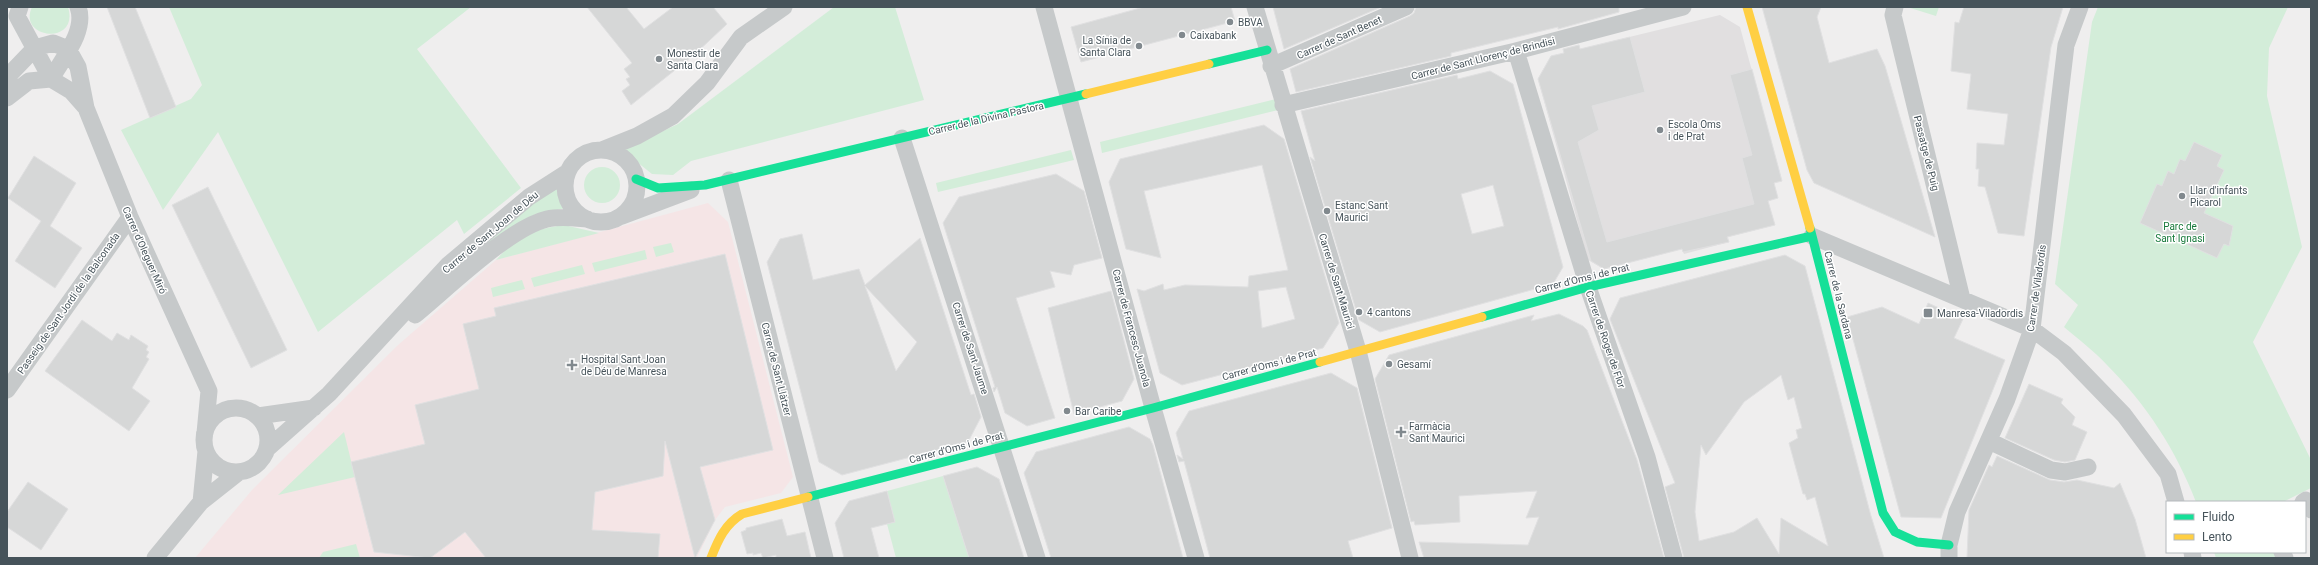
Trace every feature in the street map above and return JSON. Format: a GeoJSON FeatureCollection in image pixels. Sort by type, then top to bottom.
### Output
{"type":"FeatureCollection","features":[{"type":"Feature","properties":{"kind":"street"},"geometry":{"type":"LineString","coordinates":[[20,7],[17,16],[51,79]]}},
{"type":"Feature","properties":{"kind":"street"},"geometry":{"type":"LineString","coordinates":[[51,79],[80,25],[78,7]]}},
{"type":"Feature","properties":{"kind":"street"},"geometry":{"type":"LineString","coordinates":[[602,150],[617,154],[624,158],[629,164],[636,179],[636,194],[633,202],[623,214],[616,219],[602,222],[587,219],[576,212],[567,196],[565,184],[568,172],[582,156],[637,136],[673,116],[707,83],[741,37],[784,7]]}},
{"type":"Feature","properties":{"kind":"street","name":"Carrer de Francesc Juanola"},"geometry":{"type":"LineString","coordinates":[[1044,7],[1070,98],[1153,408],[1196,558]]}},
{"type":"Feature","properties":{"kind":"street","name":"Carrer de Sant Maurici"},"geometry":{"type":"LineString","coordinates":[[1255,7],[1266,50],[1358,351],[1410,558]]}},
{"type":"Feature","properties":{"kind":"street","name":"Carrer de Sant Benet"},"geometry":{"type":"LineString","coordinates":[[1272,66],[1406,7]]}},
{"type":"Feature","properties":{"kind":"street","name":"Carrer de Sant Llorenç de Brindisi"},"geometry":{"type":"LineString","coordinates":[[1283,105],[1516,51],[1683,7]]}},
{"type":"Feature","properties":{"kind":"street","name":"Carrer de la Sardana"},"geometry":{"type":"LineString","coordinates":[[1747,7],[1812,236],[1883,513],[1895,532],[1917,542],[1949,551]]}},
{"type":"Feature","properties":{"kind":"street","name":"Carrer de Viladordis"},"geometry":{"type":"LineString","coordinates":[[1949,551],[1957,512],[2019,367],[2032,330],[2066,45],[2080,7]]}},
{"type":"Feature","properties":{"kind":"street","name":"Passatge de Puig"},"geometry":{"type":"LineString","coordinates":[[1894,11],[1962,299]]}},
{"type":"Feature","properties":{"kind":"street"},"geometry":{"type":"LineString","coordinates":[[31,43],[53,43],[68,49]]}},
{"type":"Feature","properties":{"kind":"street"},"geometry":{"type":"LineString","coordinates":[[9,77],[31,43]]}},
{"type":"Feature","properties":{"kind":"street","name":"Carrer d'Oleguer Miró"},"geometry":{"type":"LineString","coordinates":[[68,49],[78,68],[86,108],[130,217],[210,391]]}},
{"type":"Feature","properties":{"kind":"street","name":"Carrer de la Divina Pastora"},"geometry":{"type":"LineString","coordinates":[[636,179],[658,188],[705,185],[1266,50]]}},
{"type":"Feature","properties":{"kind":"street","name":"Carrer de Roger de Flor"},"geometry":{"type":"LineString","coordinates":[[1516,51],[1588,287],[1647,457],[1674,558]]}},
{"type":"Feature","properties":{"kind":"street"},"geometry":{"type":"LineString","coordinates":[[7,98],[29,81],[51,79]]}},
{"type":"Feature","properties":{"kind":"street","name":"Carrer d'Oleguer Miró"},"geometry":{"type":"LineString","coordinates":[[51,79],[71,91],[86,108]]}},
{"type":"Feature","properties":{"kind":"street","name":"Carrer de Sant Jaume"},"geometry":{"type":"LineString","coordinates":[[902,138],[1003,446],[1037,558]]}},
{"type":"Feature","properties":{"kind":"street","name":"Carrer de Sant Joan de Déu"},"geometry":{"type":"LineString","coordinates":[[267,449],[314,408],[370,352],[448,265],[529,198],[568,172]]}},
{"type":"Feature","properties":{"kind":"street","name":"Carrer de Sant Llàtzer"},"geometry":{"type":"LineString","coordinates":[[729,180],[775,355],[808,498],[825,558]]}},
{"type":"Feature","properties":{"kind":"street","name":"Carrer de la Divina Pastora"},"geometry":{"type":"LineString","coordinates":[[616,219],[705,185]]}},
{"type":"Feature","properties":{"kind":"street","name":"Passeig de Sant Jordi de la Balconada"},"geometry":{"type":"LineString","coordinates":[[7,390],[130,217]]}},
{"type":"Feature","properties":{"kind":"street","name":"Carrer de Sant Joan de Déu"},"geometry":{"type":"LineString","coordinates":[[370,352],[494,249],[525,228],[554,218],[587,219]]}},
{"type":"Feature","properties":{"kind":"street"},"geometry":{"type":"LineString","coordinates":[[1812,236],[2032,330],[2064,353],[2124,415],[2168,474],[2176,501]]}},
{"type":"Feature","properties":{"kind":"street","name":"Carrer d'Oms i de Prat"},"geometry":{"type":"LineString","coordinates":[[711,558],[718,539],[734,518],[742,514],[1153,408],[1588,287],[1812,236]]}},
{"type":"Feature","properties":{"kind":"street"},"geometry":{"type":"LineString","coordinates":[[201,502],[206,451],[205,433],[210,391],[239,408],[258,416],[267,431],[267,449],[263,458],[257,465],[249,470],[229,472],[219,468],[211,460],[206,451]]}},
{"type":"Feature","properties":{"kind":"street"},"geometry":{"type":"LineString","coordinates":[[205,433],[209,424],[222,412],[239,408]]}},
{"type":"Feature","properties":{"kind":"street"},"geometry":{"type":"LineString","coordinates":[[258,416],[314,408]]}},
{"type":"Feature","properties":{"kind":"street"},"geometry":{"type":"LineString","coordinates":[[1988,441],[2051,470],[2065,472],[2088,467]]}},
{"type":"Feature","properties":{"kind":"street"},"geometry":{"type":"LineString","coordinates":[[155,558],[201,502],[239,472]]}},
{"type":"Feature","properties":{"kind":"street"},"geometry":{"type":"LineString","coordinates":[[2304,501],[2306,500],[2311,510]]}},
{"type":"Feature","properties":{"kind":"shaded area","name":"Escola Oms i de Prat"},"geometry":{"type":"Polygon","coordinates":[[[1720,15],[1740,27],[1782,181],[1774,183],[1778,198],[1768,201],[1775,225],[1728,237],[1729,242],[1684,254],[1682,249],[1604,269],[1588,260],[1538,79],[1551,56],[1720,15]]]}},
{"type":"Feature","properties":{"kind":"shaded area","name":"Hospital Sant Joan de Déu de Manresa"},"geometry":{"type":"Polygon","coordinates":[[[708,203],[728,222],[793,477],[781,493],[725,507],[715,520],[697,558],[195,558],[252,490],[398,345],[496,260],[708,203]]]}},
{"type":"Feature","properties":{"kind":"green space"},"geometry":{"type":"Polygon","coordinates":[[[32,7],[68,7],[69,20],[65,28],[58,33],[49,34],[40,31],[33,26],[30,18],[32,7]]]}},
{"type":"Feature","properties":{"kind":"green space"},"geometry":{"type":"Polygon","coordinates":[[[169,7],[471,7],[417,49],[521,188],[464,234],[457,220],[318,332],[218,132],[163,210],[121,130],[191,99],[202,85],[169,7]]]}},
{"type":"Feature","properties":{"kind":"green space"},"geometry":{"type":"Polygon","coordinates":[[[834,7],[895,7],[924,100],[691,161],[673,175],[652,174],[622,150],[678,124],[834,7]]]}},
{"type":"Feature","properties":{"kind":"green space"},"geometry":{"type":"Polygon","coordinates":[[[1907,7],[1939,7],[1936,16],[1907,7]]]}},
{"type":"Feature","properties":{"kind":"green space","name":"Parc de Sant Ignasi"},"geometry":{"type":"Polygon","coordinates":[[[2098,7],[2288,7],[2269,48],[2267,96],[2302,247],[2253,342],[2311,460],[2311,488],[2285,501],[2196,501],[2169,446],[2159,429],[2135,396],[2102,360],[2064,327],[2078,305],[2055,284],[2092,22],[2098,7]]]}},
{"type":"Feature","properties":{"kind":"green space"},"geometry":{"type":"Polygon","coordinates":[[[1276,99],[1278,110],[1102,153],[1100,142],[1276,99]]]}},
{"type":"Feature","properties":{"kind":"green space"},"geometry":{"type":"Polygon","coordinates":[[[1071,150],[1074,160],[938,192],[936,183],[1071,150]]]}},
{"type":"Feature","properties":{"kind":"green space"},"geometry":{"type":"Polygon","coordinates":[[[602,167],[612,170],[617,175],[620,185],[617,195],[612,200],[602,203],[592,200],[587,195],[584,185],[587,175],[592,170],[602,167]]]}},
{"type":"Feature","properties":{"kind":"green space"},"geometry":{"type":"Polygon","coordinates":[[[559,187],[566,208],[536,214],[518,223],[476,259],[470,253],[513,214],[559,187]]]}},
{"type":"Feature","properties":{"kind":"green space"},"geometry":{"type":"Polygon","coordinates":[[[564,225],[599,233],[496,260],[518,239],[543,229],[564,225]]]}},
{"type":"Feature","properties":{"kind":"green space"},"geometry":{"type":"Polygon","coordinates":[[[671,243],[674,252],[656,257],[653,247],[671,243]]]}},
{"type":"Feature","properties":{"kind":"green space"},"geometry":{"type":"Polygon","coordinates":[[[645,250],[647,259],[595,272],[592,263],[645,250]]]}},
{"type":"Feature","properties":{"kind":"green space"},"geometry":{"type":"Polygon","coordinates":[[[582,265],[585,274],[534,287],[531,278],[582,265]]]}},
{"type":"Feature","properties":{"kind":"green space"},"geometry":{"type":"Polygon","coordinates":[[[522,280],[525,289],[493,297],[491,288],[522,280]]]}},
{"type":"Feature","properties":{"kind":"green space"},"geometry":{"type":"Polygon","coordinates":[[[344,432],[355,477],[278,495],[344,432]]]}},
{"type":"Feature","properties":{"kind":"green space"},"geometry":{"type":"Polygon","coordinates":[[[943,476],[969,558],[896,558],[887,524],[895,522],[887,491],[943,476]]]}},
{"type":"Feature","properties":{"kind":"green space"},"geometry":{"type":"Polygon","coordinates":[[[356,544],[360,558],[319,558],[323,552],[356,544]]]}},
{"type":"Feature","properties":{"kind":"green space"},"geometry":{"type":"Polygon","coordinates":[[[2214,553],[2276,553],[2278,558],[2216,558],[2214,553]]]}},
{"type":"Feature","properties":{"kind":"building"},"geometry":{"type":"Polygon","coordinates":[[[107,7],[135,7],[176,107],[150,118],[107,7]]]}},
{"type":"Feature","properties":{"kind":"building","name":"Monestir de Santa Clara"},"geometry":{"type":"Polygon","coordinates":[[[587,7],[626,7],[644,29],[673,7],[713,7],[727,24],[694,55],[631,105],[622,91],[630,85],[626,79],[630,77],[624,69],[632,63],[587,7]]]}},
{"type":"Feature","properties":{"kind":"building"},"geometry":{"type":"Polygon","coordinates":[[[1144,7],[1231,7],[1235,21],[1081,62],[1071,27],[1144,7]]]}},
{"type":"Feature","properties":{"kind":"building"},"geometry":{"type":"Polygon","coordinates":[[[1273,7],[1381,7],[1284,49],[1273,7]]]}},
{"type":"Feature","properties":{"kind":"building"},"geometry":{"type":"Polygon","coordinates":[[[1416,7],[1619,7],[1619,12],[1558,29],[1558,27],[1451,53],[1451,56],[1296,92],[1290,69],[1410,16],[1414,13],[1416,7]]]}},
{"type":"Feature","properties":{"kind":"building"},"geometry":{"type":"Polygon","coordinates":[[[1762,7],[1821,7],[1817,17],[1829,63],[1877,49],[1885,66],[1935,237],[1814,183],[1807,170],[1762,7]]]}},
{"type":"Feature","properties":{"kind":"building"},"geometry":{"type":"Polygon","coordinates":[[[1964,7],[2063,7],[2051,47],[2024,236],[1998,233],[1985,187],[1978,186],[1979,169],[1976,169],[1977,143],[2004,145],[2008,114],[1967,109],[1971,74],[1951,71],[1955,22],[1959,23],[1964,7]]]}},
{"type":"Feature","properties":{"kind":"building"},"geometry":{"type":"Polygon","coordinates":[[[1630,37],[1645,92],[1592,106],[1599,130],[1578,142],[1607,242],[1754,204],[1742,158],[1752,155],[1730,75],[1752,69],[1782,181],[1774,183],[1778,198],[1768,201],[1775,225],[1727,237],[1729,242],[1683,252],[1682,249],[1604,269],[1591,261],[1538,79],[1551,56],[1564,53],[1563,49],[1579,45],[1580,49],[1630,37]]]}},
{"type":"Feature","properties":{"kind":"building"},"geometry":{"type":"Polygon","coordinates":[[[1490,71],[1513,84],[1563,267],[1553,284],[1380,332],[1359,320],[1310,157],[1315,161],[1301,111],[1457,75],[1458,79],[1490,71]],[[1493,185],[1461,194],[1472,234],[1504,226],[1493,185]]]}},
{"type":"Feature","properties":{"kind":"building"},"geometry":{"type":"Polygon","coordinates":[[[1264,125],[1284,139],[1339,323],[1323,348],[1182,385],[1160,373],[1137,289],[1144,291],[1163,284],[1164,290],[1185,285],[1248,287],[1249,276],[1288,270],[1262,165],[1144,191],[1161,258],[1126,249],[1109,182],[1120,159],[1264,125]],[[1286,287],[1258,291],[1262,328],[1295,319],[1286,287]]]}},
{"type":"Feature","properties":{"kind":"building","name":"Llar d'infants Picarol"},"geometry":{"type":"Polygon","coordinates":[[[2194,142],[2222,155],[2217,166],[2224,170],[2204,213],[2233,226],[2229,246],[2224,244],[2217,258],[2140,223],[2157,184],[2162,186],[2168,171],[2174,174],[2180,159],[2185,161],[2194,142]]]}},
{"type":"Feature","properties":{"kind":"building"},"geometry":{"type":"Polygon","coordinates":[[[34,156],[76,183],[50,226],[82,248],[55,288],[15,261],[41,221],[8,198],[34,156]]]}},
{"type":"Feature","properties":{"kind":"building"},"geometry":{"type":"Polygon","coordinates":[[[1056,174],[1084,191],[1102,258],[1074,265],[1071,275],[1050,271],[1055,287],[1016,298],[1055,418],[1027,426],[1005,413],[997,387],[994,392],[993,388],[995,387],[943,223],[959,197],[1056,174]]]}},
{"type":"Feature","properties":{"kind":"building"},"geometry":{"type":"Polygon","coordinates":[[[208,187],[287,350],[251,368],[172,205],[208,187]]]}},
{"type":"Feature","properties":{"kind":"building"},"geometry":{"type":"Polygon","coordinates":[[[802,234],[813,280],[859,269],[865,285],[920,238],[971,395],[974,394],[981,417],[968,442],[842,475],[819,462],[767,262],[780,239],[802,234]],[[865,286],[896,371],[917,342],[865,286]]]}},
{"type":"Feature","properties":{"kind":"building","name":"Hospital Sant Joan de Déu de Manresa"},"geometry":{"type":"Polygon","coordinates":[[[725,254],[773,450],[700,467],[715,520],[695,558],[665,441],[663,476],[595,492],[592,530],[660,534],[658,558],[486,558],[465,532],[430,558],[374,552],[351,462],[425,444],[415,405],[479,389],[463,324],[496,316],[494,308],[725,254]]]}},
{"type":"Feature","properties":{"kind":"building"},"geometry":{"type":"Polygon","coordinates":[[[1785,255],[1805,266],[1871,516],[1884,558],[1684,558],[1665,487],[1675,483],[1610,319],[1620,298],[1785,255]],[[1781,375],[1744,402],[1706,455],[1701,445],[1695,512],[1699,541],[1734,532],[1757,518],[1779,554],[1781,518],[1828,546],[1815,497],[1807,500],[1805,494],[1803,494],[1789,443],[1798,438],[1796,430],[1802,428],[1794,397],[1788,400],[1781,375]]]}},
{"type":"Feature","properties":{"kind":"building"},"geometry":{"type":"Polygon","coordinates":[[[1111,291],[1134,379],[1122,401],[1074,414],[1048,308],[1111,291]]]}},
{"type":"Feature","properties":{"kind":"building"},"geometry":{"type":"Polygon","coordinates":[[[1928,303],[1963,319],[1954,338],[2005,360],[1941,518],[1901,517],[1847,317],[1882,307],[1919,324],[1928,303]]]}},
{"type":"Feature","properties":{"kind":"building"},"geometry":{"type":"Polygon","coordinates":[[[1559,314],[1583,326],[1587,330],[1637,460],[1664,558],[1424,558],[1419,542],[1528,545],[1539,517],[1526,518],[1537,491],[1459,496],[1460,522],[1415,525],[1414,521],[1411,522],[1375,379],[1389,355],[1534,315],[1531,321],[1559,314]]]}},
{"type":"Feature","properties":{"kind":"building"},"geometry":{"type":"Polygon","coordinates":[[[82,320],[112,341],[117,333],[129,340],[131,335],[148,346],[146,350],[149,352],[146,357],[149,359],[132,388],[150,401],[129,431],[45,371],[82,320]]]}},
{"type":"Feature","properties":{"kind":"building"},"geometry":{"type":"Polygon","coordinates":[[[1331,373],[1357,388],[1392,528],[1348,541],[1353,558],[1210,558],[1184,461],[1179,462],[1177,455],[1183,459],[1176,433],[1189,411],[1331,373]]]}},
{"type":"Feature","properties":{"kind":"building"},"geometry":{"type":"Polygon","coordinates":[[[2029,384],[2063,399],[2061,403],[2075,417],[2072,425],[2087,432],[2075,460],[2065,462],[2054,460],[2005,438],[2029,384]]]}},
{"type":"Feature","properties":{"kind":"building"},"geometry":{"type":"Polygon","coordinates":[[[1129,427],[1150,439],[1153,445],[1183,558],[1051,558],[1024,473],[1036,452],[1129,427]]]}},
{"type":"Feature","properties":{"kind":"building"},"geometry":{"type":"Polygon","coordinates":[[[1997,456],[2050,480],[2064,482],[2077,480],[2114,488],[2120,483],[2135,519],[2146,558],[1967,558],[1969,510],[1989,465],[1992,467],[1997,456]]]}},
{"type":"Feature","properties":{"kind":"building"},"geometry":{"type":"Polygon","coordinates":[[[977,467],[999,479],[1024,558],[969,558],[943,476],[977,467]]]}},
{"type":"Feature","properties":{"kind":"building"},"geometry":{"type":"Polygon","coordinates":[[[28,482],[68,509],[41,550],[7,527],[7,512],[28,482]]]}},
{"type":"Feature","properties":{"kind":"building"},"geometry":{"type":"Polygon","coordinates":[[[887,491],[895,522],[871,528],[879,558],[844,558],[835,523],[849,501],[887,491]]]}},
{"type":"Feature","properties":{"kind":"building"},"geometry":{"type":"Polygon","coordinates":[[[782,519],[787,536],[805,532],[811,558],[776,558],[776,555],[763,558],[761,553],[753,555],[753,553],[747,554],[741,532],[746,530],[746,528],[782,519]]]}},
{"type":"Feature","properties":{"kind":"traffic: fast"},"geometry":{"type":"LineString","coordinates":[[1209,64],[1267,50]]}},
{"type":"Feature","properties":{"kind":"traffic: fast"},"geometry":{"type":"LineString","coordinates":[[636,179],[658,188],[705,185],[1086,94]]}},
{"type":"Feature","properties":{"kind":"traffic: fast"},"geometry":{"type":"LineString","coordinates":[[1810,228],[1883,513],[1895,532],[1917,542],[1949,545]]}},
{"type":"Feature","properties":{"kind":"traffic: fast"},"geometry":{"type":"LineString","coordinates":[[1482,317],[1588,287],[1812,236]]}},
{"type":"Feature","properties":{"kind":"traffic: fast"},"geometry":{"type":"LineString","coordinates":[[808,497],[1153,408],[1320,362]]}},
{"type":"Feature","properties":{"kind":"traffic: slow"},"geometry":{"type":"LineString","coordinates":[[1747,7],[1810,228]]}},
{"type":"Feature","properties":{"kind":"traffic: slow"},"geometry":{"type":"LineString","coordinates":[[1086,94],[1209,64]]}},
{"type":"Feature","properties":{"kind":"traffic: slow"},"geometry":{"type":"LineString","coordinates":[[1320,362],[1482,317]]}},
{"type":"Feature","properties":{"kind":"traffic: slow"},"geometry":{"type":"LineString","coordinates":[[711,558],[719,539],[731,523],[742,514],[808,497]]}},
{"type":"Feature","properties":{"kind":"place","name":"BBVA"},"geometry":{"type":"Point","coordinates":[1230,22]}},
{"type":"Feature","properties":{"kind":"place","name":"Caixabank"},"geometry":{"type":"Point","coordinates":[1182,35]}},
{"type":"Feature","properties":{"kind":"place","name":"La Sínia de Santa Clara"},"geometry":{"type":"Point","coordinates":[1139,46]}},
{"type":"Feature","properties":{"kind":"place","name":"Monestir de Santa Clara"},"geometry":{"type":"Point","coordinates":[659,59]}},
{"type":"Feature","properties":{"kind":"place","name":"Escola Oms i de Prat"},"geometry":{"type":"Point","coordinates":[1660,130]}},
{"type":"Feature","properties":{"kind":"place","name":"Llar d'infants Picarol"},"geometry":{"type":"Point","coordinates":[2182,196]}},
{"type":"Feature","properties":{"kind":"place","name":"Estanc Sant Maurici"},"geometry":{"type":"Point","coordinates":[1327,211]}},
{"type":"Feature","properties":{"kind":"place","name":"4 cantons"},"geometry":{"type":"Point","coordinates":[1359,312]}},
{"type":"Feature","properties":{"kind":"place","name":"Manresa-Viladordis"},"geometry":{"type":"Point","coordinates":[1928,313]}},
{"type":"Feature","properties":{"kind":"place","name":"Gesamí"},"geometry":{"type":"Point","coordinates":[1389,364]}},
{"type":"Feature","properties":{"kind":"place","name":"Hospital Sant Joan de Déu de Manresa"},"geometry":{"type":"Point","coordinates":[572,365]}},
{"type":"Feature","properties":{"kind":"place","name":"Bar Caribe"},"geometry":{"type":"Point","coordinates":[1067,411]}},
{"type":"Feature","properties":{"kind":"place","name":"Farmàcia Sant Maurici"},"geometry":{"type":"Point","coordinates":[1401,432]}}]}
